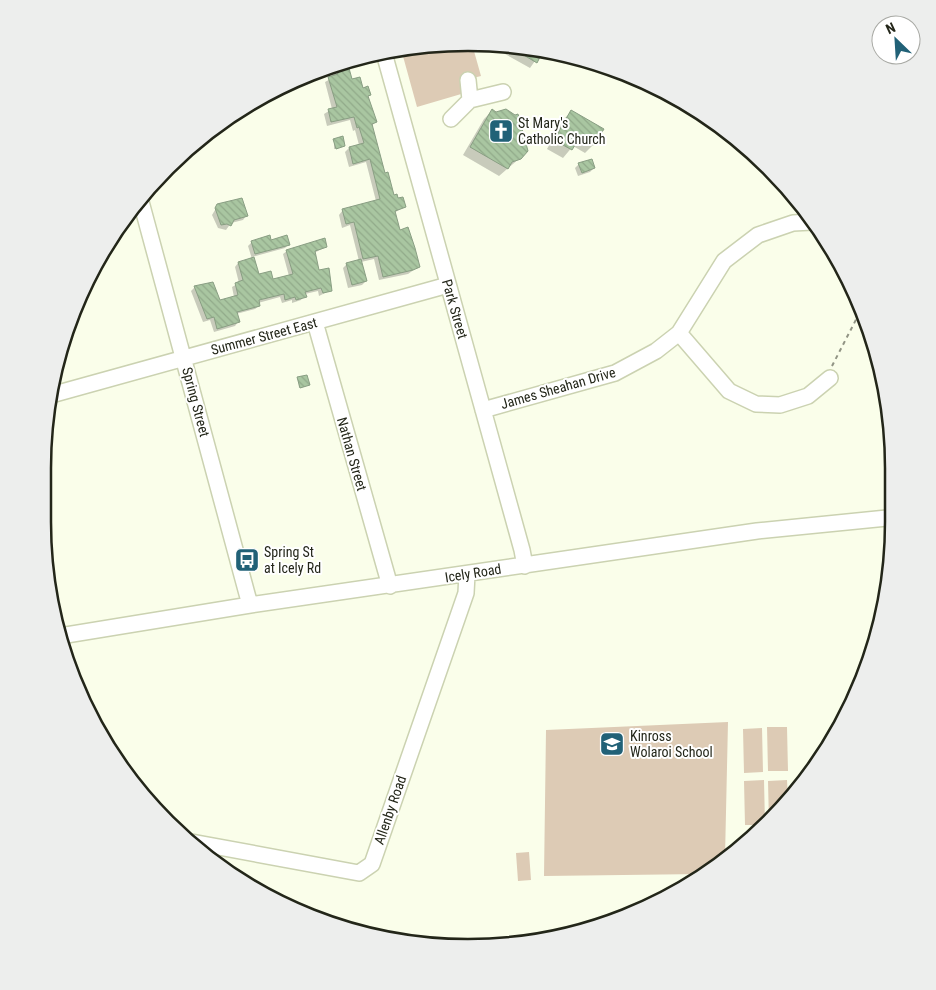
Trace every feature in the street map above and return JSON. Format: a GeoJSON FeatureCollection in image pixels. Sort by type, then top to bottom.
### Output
{"type":"FeatureCollection","features":[{"type":"Feature","properties":{"kind":"street","name":"Park Street"},"geometry":{"type":"LineString","coordinates":[[386,59],[525,566]]}},
{"type":"Feature","properties":{"kind":"street"},"geometry":{"type":"LineString","coordinates":[[468,80],[470,100]]}},
{"type":"Feature","properties":{"kind":"street"},"geometry":{"type":"LineString","coordinates":[[451,119],[470,100],[503,92]]}},
{"type":"Feature","properties":{"kind":"street","name":"Spring Street"},"geometry":{"type":"LineString","coordinates":[[143,207],[250,605]]}},
{"type":"Feature","properties":{"kind":"street","name":"James Sheahan Drive"},"geometry":{"type":"LineString","coordinates":[[483,410],[615,373],[656,351],[678,333],[724,261],[758,235],[793,223],[805,222]]}},
{"type":"Feature","properties":{"kind":"street","name":"Summer Street East"},"geometry":{"type":"LineString","coordinates":[[58,392],[448,286]]}},
{"type":"Feature","properties":{"kind":"street","name":"Nathan Street"},"geometry":{"type":"LineString","coordinates":[[315,322],[390,586]]}},
{"type":"Feature","properties":{"kind":"street"},"geometry":{"type":"LineString","coordinates":[[678,333],[729,391],[756,404],[780,405],[808,396],[830,378]]}},
{"type":"Feature","properties":{"kind":"street","name":"Icely Road"},"geometry":{"type":"LineString","coordinates":[[67,635],[250,605],[767,530],[885,518]]}},
{"type":"Feature","properties":{"kind":"street","name":"Allenby Road"},"geometry":{"type":"LineString","coordinates":[[204,844],[359,874],[372,864],[466,593],[467,574]]}},
{"type":"Feature","properties":{"kind":"path"},"geometry":{"type":"LineString","coordinates":[[830,378],[832,364],[857,318]]}},
{"type":"Feature","properties":{"kind":"shaded area"},"geometry":{"type":"Polygon","coordinates":[[[474,51],[481,76],[465,80],[468,92],[417,107],[403,57],[441,52],[474,51]]]}},
{"type":"Feature","properties":{"kind":"shaded area"},"geometry":{"type":"Polygon","coordinates":[[[728,722],[725,850],[691,874],[544,876],[546,730],[728,722]]]}},
{"type":"Feature","properties":{"kind":"shaded area"},"geometry":{"type":"Polygon","coordinates":[[[767,727],[787,727],[788,771],[768,771],[767,727]]]}},
{"type":"Feature","properties":{"kind":"shaded area"},"geometry":{"type":"Polygon","coordinates":[[[762,728],[763,772],[744,773],[743,729],[762,728]]]}},
{"type":"Feature","properties":{"kind":"shaded area"},"geometry":{"type":"Polygon","coordinates":[[[764,780],[765,815],[754,825],[745,825],[744,781],[764,780]]]}},
{"type":"Feature","properties":{"kind":"shaded area"},"geometry":{"type":"Polygon","coordinates":[[[787,780],[787,789],[769,811],[768,781],[787,780]]]}},
{"type":"Feature","properties":{"kind":"shaded area"},"geometry":{"type":"Polygon","coordinates":[[[529,852],[531,880],[518,881],[516,853],[529,852]]]}},
{"type":"Feature","properties":{"kind":"building"},"geometry":{"type":"Polygon","coordinates":[[[524,55],[540,58],[537,63],[524,55]]]}},
{"type":"Feature","properties":{"kind":"building"},"geometry":{"type":"Polygon","coordinates":[[[349,68],[352,79],[360,77],[363,88],[368,86],[371,95],[368,96],[377,122],[372,124],[385,173],[388,172],[394,195],[397,194],[398,198],[403,197],[406,207],[395,211],[400,230],[408,227],[415,248],[420,267],[413,270],[383,277],[378,256],[363,259],[354,222],[346,224],[342,209],[380,199],[370,159],[353,164],[349,147],[364,143],[354,117],[331,122],[328,109],[337,107],[328,77],[338,74],[337,72],[349,68]]]}},
{"type":"Feature","properties":{"kind":"building","name":"St Mary's Catholic Church"},"geometry":{"type":"Polygon","coordinates":[[[492,109],[496,112],[506,109],[515,115],[518,114],[528,151],[521,159],[512,162],[508,169],[470,147],[492,109]]]}},
{"type":"Feature","properties":{"kind":"building"},"geometry":{"type":"Polygon","coordinates":[[[571,110],[604,129],[594,145],[580,137],[572,150],[554,140],[571,110]]]}},
{"type":"Feature","properties":{"kind":"building"},"geometry":{"type":"Polygon","coordinates":[[[343,136],[345,146],[336,149],[333,139],[343,136]]]}},
{"type":"Feature","properties":{"kind":"building"},"geometry":{"type":"Polygon","coordinates":[[[592,159],[595,168],[582,173],[578,163],[592,159]]]}},
{"type":"Feature","properties":{"kind":"building"},"geometry":{"type":"Polygon","coordinates":[[[242,198],[248,216],[234,220],[231,226],[227,224],[221,225],[215,208],[217,204],[242,198]]]}},
{"type":"Feature","properties":{"kind":"building"},"geometry":{"type":"Polygon","coordinates":[[[270,235],[271,240],[287,235],[290,245],[255,254],[251,241],[270,235]]]}},
{"type":"Feature","properties":{"kind":"building"},"geometry":{"type":"Polygon","coordinates":[[[325,238],[327,247],[315,251],[319,270],[329,268],[332,291],[323,293],[321,288],[305,292],[307,297],[296,300],[295,297],[285,300],[284,294],[259,300],[260,306],[237,312],[240,322],[217,329],[214,317],[207,319],[194,286],[213,282],[220,300],[238,295],[235,283],[243,280],[238,262],[254,257],[259,274],[271,271],[273,279],[293,274],[286,250],[325,238]]]}},
{"type":"Feature","properties":{"kind":"building"},"geometry":{"type":"Polygon","coordinates":[[[361,259],[367,281],[352,285],[346,263],[361,259]]]}},
{"type":"Feature","properties":{"kind":"building"},"geometry":{"type":"Polygon","coordinates":[[[307,375],[310,385],[300,388],[297,377],[307,375]]]}},
{"type":"Feature","properties":{"kind":"place","name":"St Mary's Catholic Church"},"geometry":{"type":"Point","coordinates":[501,131]}},
{"type":"Feature","properties":{"kind":"place","name":"Spring St at Icely Rd"},"geometry":{"type":"Point","coordinates":[247,560]}},
{"type":"Feature","properties":{"kind":"place","name":"Kinross Wolaroi School"},"geometry":{"type":"Point","coordinates":[612,744]}}]}
